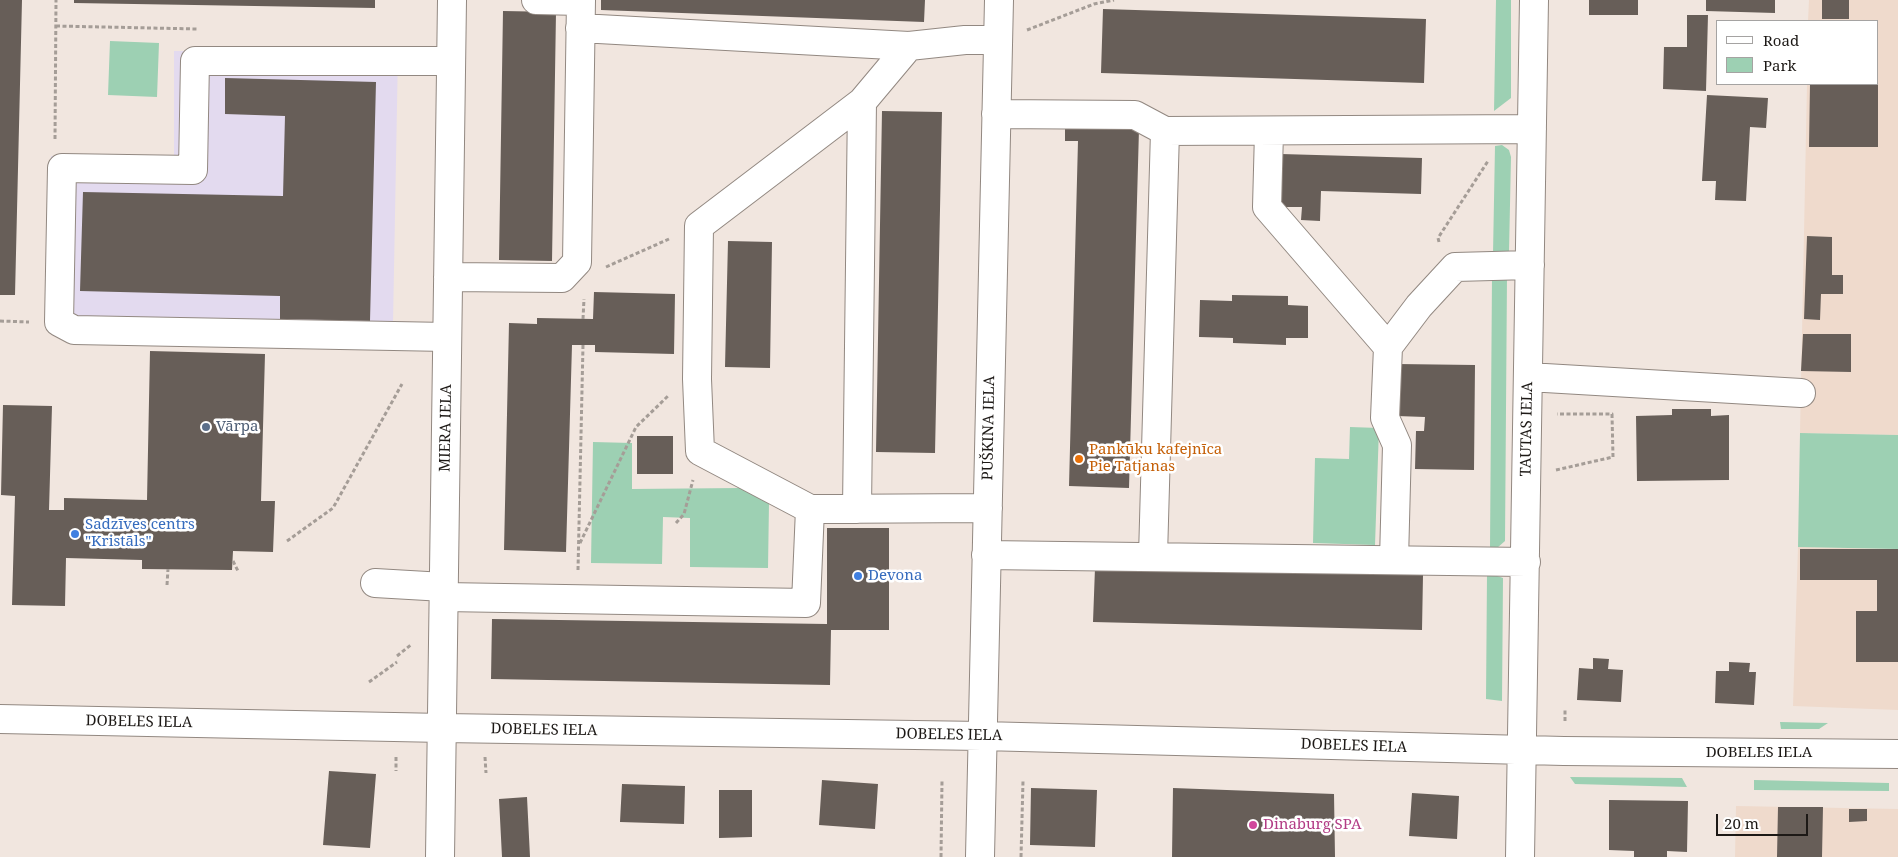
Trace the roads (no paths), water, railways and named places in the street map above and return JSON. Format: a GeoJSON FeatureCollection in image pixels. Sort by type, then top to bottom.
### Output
{"type":"FeatureCollection","features":[{"type":"Feature","properties":{"kind":"street","name":"MIERA IELA"},"geometry":{"type":"LineString","coordinates":[[440,857],[452,0]]}},
{"type":"Feature","properties":{"kind":"street"},"geometry":{"type":"LineString","coordinates":[[448,277],[562,278],[577,262],[581,0],[536,0]]}},
{"type":"Feature","properties":{"kind":"street","name":"PUŠKINA IELA"},"geometry":{"type":"LineString","coordinates":[[980,857],[999,0]]}},
{"type":"Feature","properties":{"kind":"street","name":"TAUTAS IELA"},"geometry":{"type":"LineString","coordinates":[[1520,857],[1534,0]]}},
{"type":"Feature","properties":{"kind":"street"},"geometry":{"type":"LineString","coordinates":[[580,28],[909,46],[965,40],[998,40]]}},
{"type":"Feature","properties":{"kind":"street"},"geometry":{"type":"LineString","coordinates":[[909,46],[862,102],[699,226],[697,379],[700,451],[810,509],[988,508]]}},
{"type":"Feature","properties":{"kind":"street"},"geometry":{"type":"LineString","coordinates":[[447,337],[74,330],[59,322],[62,168],[193,170],[195,61],[451,61]]}},
{"type":"Feature","properties":{"kind":"street"},"geometry":{"type":"LineString","coordinates":[[857,509],[862,102]]}},
{"type":"Feature","properties":{"kind":"street"},"geometry":{"type":"LineString","coordinates":[[996,114],[1135,115],[1165,131],[1269,132],[1532,129]]}},
{"type":"Feature","properties":{"kind":"street"},"geometry":{"type":"LineString","coordinates":[[1153,556],[1165,131]]}},
{"type":"Feature","properties":{"kind":"street"},"geometry":{"type":"LineString","coordinates":[[1269,132],[1266,207],[1388,347]]}},
{"type":"Feature","properties":{"kind":"street"},"geometry":{"type":"LineString","coordinates":[[1394,560],[1396,445],[1385,418],[1388,347],[1419,306],[1455,267],[1530,265]]}},
{"type":"Feature","properties":{"kind":"street"},"geometry":{"type":"LineString","coordinates":[[1528,377],[1801,393]]}},
{"type":"Feature","properties":{"kind":"street"},"geometry":{"type":"LineString","coordinates":[[375,583],[444,592],[577,601],[806,603],[810,509]]}},
{"type":"Feature","properties":{"kind":"street"},"geometry":{"type":"LineString","coordinates":[[986,554],[1526,562]]}},
{"type":"Feature","properties":{"kind":"street","name":"DOBELES IELA"},"geometry":{"type":"LineString","coordinates":[[0,719],[982,736],[1522,750],[1898,754]]}},
{"type":"Feature","properties":{"kind":"place","name":"Vārpa"},"geometry":{"type":"Point","coordinates":[206,427]}},
{"type":"Feature","properties":{"kind":"place","name":"Pankūku kafejnīca Pie Tatjanas"},"geometry":{"type":"Point","coordinates":[1079,459]}},
{"type":"Feature","properties":{"kind":"place","name":"Sadzīves centrs \"Kristāls\""},"geometry":{"type":"Point","coordinates":[75,534]}},
{"type":"Feature","properties":{"kind":"place","name":"Devona"},"geometry":{"type":"Point","coordinates":[858,576]}},
{"type":"Feature","properties":{"kind":"place","name":"Dinaburg SPA"},"geometry":{"type":"Point","coordinates":[1253,825]}}]}
